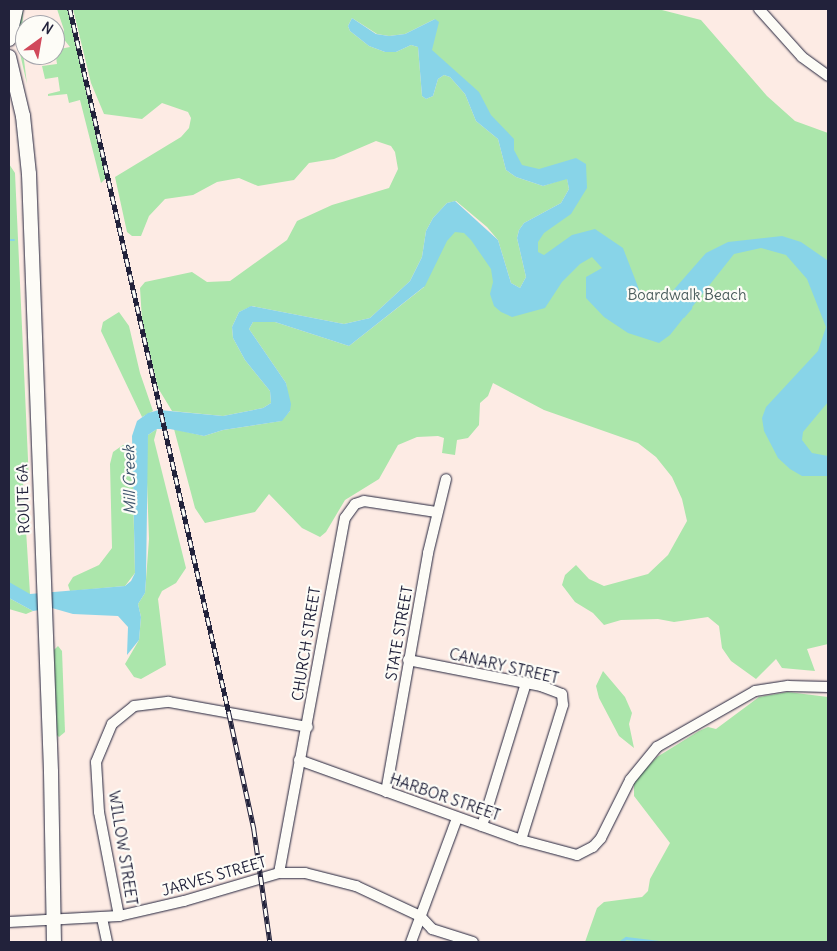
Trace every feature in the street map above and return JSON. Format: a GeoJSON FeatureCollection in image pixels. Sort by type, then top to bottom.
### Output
{"type":"FeatureCollection","features":[{"type":"Feature","properties":{"kind":"main road"},"geometry":{"type":"LineString","coordinates":[[9,39],[16,9]]}},
{"type":"Feature","properties":{"kind":"main road","name":"ROUTE 6A"},"geometry":{"type":"LineString","coordinates":[[9,56],[23,116],[30,174],[54,942]]}},
{"type":"Feature","properties":{"kind":"street"},"geometry":{"type":"LineString","coordinates":[[758,9],[802,57],[828,76]]}},
{"type":"Feature","properties":{"kind":"street","name":"STATE STREET"},"geometry":{"type":"LineString","coordinates":[[386,792],[408,660],[436,512],[446,479]]}},
{"type":"Feature","properties":{"kind":"street","name":"CHURCH STREET"},"geometry":{"type":"LineString","coordinates":[[278,873],[299,760],[308,727],[337,553],[349,509],[355,504],[375,501],[436,512]]}},
{"type":"Feature","properties":{"kind":"street","name":"CANARY STREET"},"geometry":{"type":"LineString","coordinates":[[408,660],[526,683],[558,691],[564,699],[521,840]]}},
{"type":"Feature","properties":{"kind":"street"},"geometry":{"type":"LineString","coordinates":[[482,826],[526,683]]}},
{"type":"Feature","properties":{"kind":"street","name":"HARBOR STREET"},"geometry":{"type":"LineString","coordinates":[[299,760],[521,840],[571,854],[582,854],[601,838],[630,780],[657,747],[755,691],[788,686],[828,687]]}},
{"type":"Feature","properties":{"kind":"street","name":"WILLOW STREET"},"geometry":{"type":"LineString","coordinates":[[119,916],[99,812],[96,762],[112,724],[134,706],[169,702],[308,727]]}},
{"type":"Feature","properties":{"kind":"street"},"geometry":{"type":"LineString","coordinates":[[411,942],[457,818]]}},
{"type":"Feature","properties":{"kind":"street","name":"JARVES STREET"},"geometry":{"type":"LineString","coordinates":[[9,922],[119,916],[184,901],[278,873],[315,874],[342,881],[420,916],[432,929],[473,942]]}},
{"type":"Feature","properties":{"kind":"street"},"geometry":{"type":"LineString","coordinates":[[102,918],[107,942]]}},
{"type":"Feature","properties":{"kind":"green space"},"geometry":{"type":"Polygon","coordinates":[[[20,9],[23,9],[23,15],[20,15],[20,9]]]}},
{"type":"Feature","properties":{"kind":"green space"},"geometry":{"type":"Polygon","coordinates":[[[57,9],[68,9],[106,178],[101,183],[80,100],[69,103],[67,94],[48,96],[48,94],[60,91],[58,77],[45,79],[42,66],[65,65],[65,48],[70,47],[65,41],[65,15],[59,15],[57,9]]]}},
{"type":"Feature","properties":{"kind":"green space","name":"Boardwalk Beach"},"geometry":{"type":"Polygon","coordinates":[[[73,9],[658,9],[701,20],[767,96],[795,121],[828,133],[828,644],[807,649],[815,671],[782,668],[776,659],[756,679],[731,661],[722,648],[719,626],[708,617],[674,622],[658,619],[621,620],[604,625],[593,613],[575,602],[562,585],[565,575],[576,565],[589,579],[604,586],[648,574],[668,555],[687,521],[682,499],[672,477],[656,457],[638,443],[544,410],[493,383],[488,396],[480,403],[479,425],[468,438],[457,440],[455,455],[442,453],[444,438],[438,436],[417,437],[398,445],[379,479],[345,500],[326,532],[320,537],[302,528],[269,494],[255,512],[205,523],[195,508],[174,429],[204,436],[223,430],[281,421],[290,411],[286,383],[249,329],[253,322],[275,322],[349,346],[424,287],[423,275],[435,242],[447,218],[454,213],[464,218],[494,253],[508,297],[514,305],[525,302],[549,272],[527,256],[524,248],[527,232],[533,225],[561,211],[578,181],[565,172],[541,176],[520,173],[511,164],[510,144],[482,114],[462,80],[434,62],[428,73],[429,29],[435,19],[405,34],[389,36],[377,34],[352,18],[348,26],[350,31],[369,46],[385,52],[396,52],[411,45],[418,47],[422,96],[426,99],[433,96],[438,79],[444,75],[450,77],[465,94],[476,121],[498,139],[506,170],[516,177],[543,186],[567,178],[569,189],[561,203],[524,223],[519,230],[517,238],[526,277],[520,288],[511,283],[498,240],[487,227],[456,201],[447,203],[433,218],[426,231],[422,257],[410,281],[370,318],[344,324],[252,306],[239,312],[232,327],[233,338],[245,360],[270,391],[271,403],[263,408],[223,416],[172,411],[158,388],[142,320],[140,288],[145,282],[192,272],[207,282],[230,281],[287,240],[297,221],[332,205],[389,188],[398,169],[395,152],[391,146],[376,141],[334,159],[309,163],[294,180],[258,186],[239,178],[217,182],[193,195],[165,199],[149,216],[141,236],[132,236],[127,232],[115,177],[181,137],[189,128],[191,118],[188,112],[162,103],[142,119],[104,114],[91,83],[73,9]]]}},
{"type":"Feature","properties":{"kind":"green space"},"geometry":{"type":"Polygon","coordinates":[[[23,65],[25,65],[27,84],[23,65]]]}},
{"type":"Feature","properties":{"kind":"green space"},"geometry":{"type":"Polygon","coordinates":[[[9,164],[15,173],[29,481],[23,482],[30,594],[9,592],[9,164]]]}},
{"type":"Feature","properties":{"kind":"green space"},"geometry":{"type":"Polygon","coordinates":[[[119,312],[129,326],[140,373],[153,411],[142,417],[101,331],[103,322],[119,312]]]}},
{"type":"Feature","properties":{"kind":"green space"},"geometry":{"type":"Polygon","coordinates":[[[157,429],[154,440],[186,568],[176,583],[162,591],[158,599],[166,665],[141,679],[134,677],[125,664],[139,640],[141,617],[138,604],[145,593],[149,539],[146,454],[148,435],[157,429]]]}},
{"type":"Feature","properties":{"kind":"green space"},"geometry":{"type":"Polygon","coordinates":[[[123,445],[132,446],[135,573],[125,586],[70,591],[68,585],[73,577],[99,565],[112,548],[110,464],[113,452],[123,445]]]}},
{"type":"Feature","properties":{"kind":"green space"},"geometry":{"type":"Polygon","coordinates":[[[9,598],[33,611],[26,614],[9,609],[9,598]]]}},
{"type":"Feature","properties":{"kind":"green space"},"geometry":{"type":"Polygon","coordinates":[[[58,646],[62,651],[65,732],[59,737],[57,735],[54,650],[58,646]]]}},
{"type":"Feature","properties":{"kind":"green space"},"geometry":{"type":"Polygon","coordinates":[[[603,671],[625,697],[632,713],[629,724],[634,748],[619,736],[599,698],[596,686],[603,671]]]}},
{"type":"Feature","properties":{"kind":"green space"},"geometry":{"type":"Polygon","coordinates":[[[788,692],[828,697],[828,942],[585,942],[597,908],[604,902],[642,897],[648,891],[650,879],[670,843],[634,796],[634,784],[641,774],[657,757],[699,731],[708,727],[716,729],[759,697],[788,692]]]}},
{"type":"Feature","properties":{"kind":"water"},"geometry":{"type":"Polygon","coordinates":[[[352,18],[376,34],[389,36],[405,34],[435,19],[439,22],[432,50],[479,92],[491,115],[514,139],[514,150],[522,165],[539,169],[576,158],[586,164],[587,188],[571,214],[544,233],[538,242],[538,252],[544,255],[572,235],[595,229],[623,248],[640,292],[654,299],[670,294],[706,253],[728,242],[782,236],[801,242],[827,260],[828,402],[803,432],[802,440],[812,453],[828,456],[828,476],[802,476],[790,469],[778,458],[764,431],[762,418],[766,407],[818,351],[826,327],[807,279],[786,255],[761,248],[734,254],[670,335],[659,343],[628,333],[604,317],[586,298],[586,277],[602,268],[592,257],[580,264],[562,282],[545,308],[512,317],[501,312],[494,306],[490,294],[493,282],[491,269],[471,240],[464,233],[455,232],[447,241],[425,286],[349,346],[275,322],[253,322],[249,329],[286,383],[291,404],[290,411],[282,421],[223,430],[204,436],[170,429],[157,429],[148,435],[145,593],[138,604],[141,617],[139,640],[127,655],[128,627],[118,616],[73,614],[52,608],[33,611],[9,598],[9,582],[30,594],[125,586],[131,581],[135,573],[132,436],[137,421],[148,413],[159,410],[223,416],[263,408],[271,403],[270,391],[245,360],[233,338],[232,327],[239,312],[251,306],[344,324],[370,318],[410,281],[422,257],[426,231],[433,218],[447,203],[455,201],[498,240],[511,283],[520,288],[526,277],[517,238],[519,230],[524,223],[561,203],[569,189],[567,179],[543,186],[516,177],[506,170],[498,139],[476,121],[465,94],[450,77],[444,75],[438,79],[433,96],[426,99],[422,96],[418,47],[411,45],[396,52],[385,52],[369,46],[350,31],[348,26],[352,18]]]}},
{"type":"Feature","properties":{"kind":"waterway"},"geometry":{"type":"LineString","coordinates":[[9,240],[14,240]]}},
{"type":"Feature","properties":{"kind":"waterway","name":"Mill Creek"},"geometry":{"type":"LineString","coordinates":[[683,316],[690,308]]}},
{"type":"Feature","properties":{"kind":"waterway"},"geometry":{"type":"LineString","coordinates":[[620,942],[626,938],[659,942]]}},
{"type":"Feature","properties":{"kind":"railway"},"geometry":{"type":"LineString","coordinates":[[70,9],[254,829],[270,942]]}}]}
